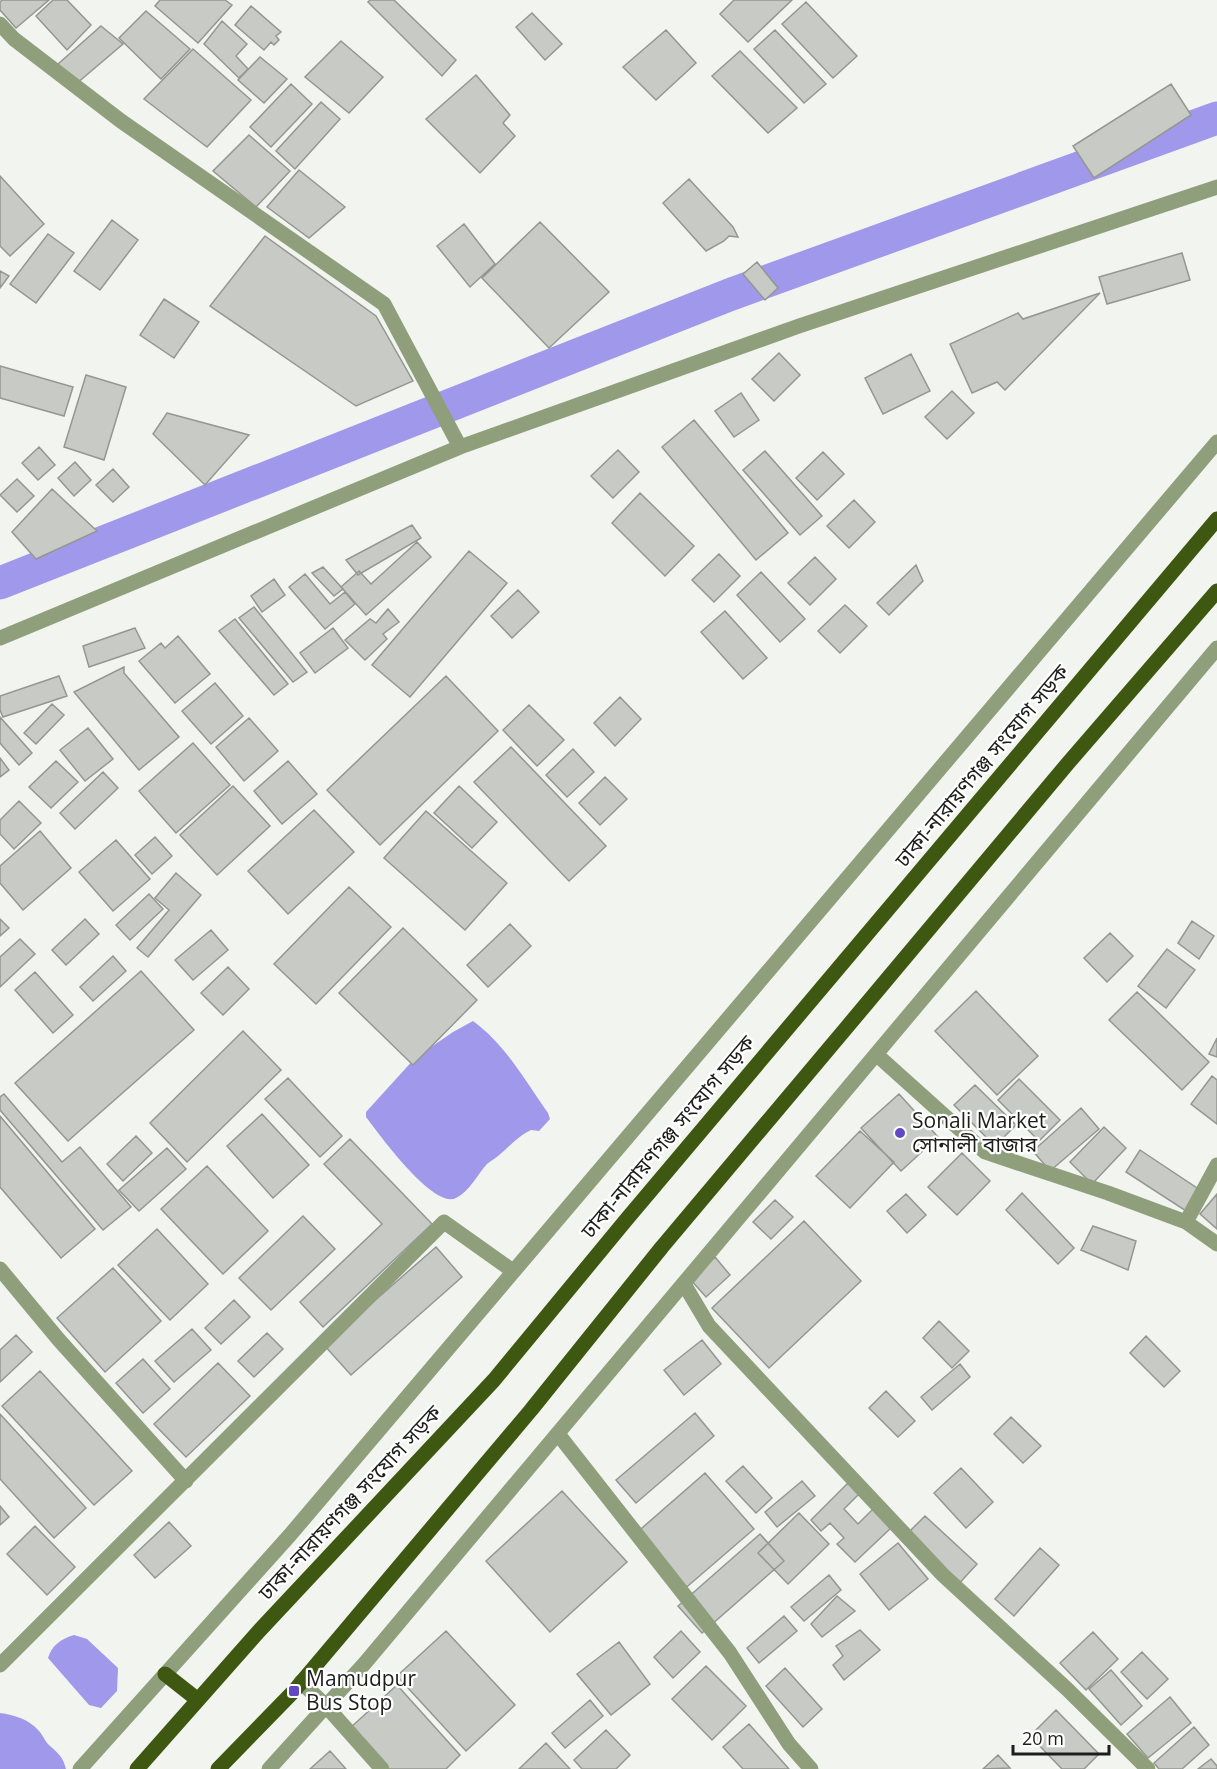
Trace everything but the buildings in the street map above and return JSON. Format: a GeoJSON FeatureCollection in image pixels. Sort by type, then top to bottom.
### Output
{"type":"FeatureCollection","features":[{"type":"Feature","properties":{"kind":"main road","name":"ঢাকা-নারায়ণগঞ্জ সংযোগ সড়ক"},"geometry":{"type":"LineString","coordinates":[[137,1769],[260,1631],[494,1380],[641,1202],[1217,519]]}},
{"type":"Feature","properties":{"kind":"main road"},"geometry":{"type":"LineString","coordinates":[[218,1769],[301,1682],[531,1410],[662,1247],[808,1072],[1069,762],[1217,591]]}},
{"type":"Feature","properties":{"kind":"main road"},"geometry":{"type":"LineString","coordinates":[[165,1674],[198,1700]]}},
{"type":"Feature","properties":{"kind":"street"},"geometry":{"type":"LineString","coordinates":[[0,24],[14,39],[121,121],[384,304],[459,446]]}},
{"type":"Feature","properties":{"kind":"street"},"geometry":{"type":"LineString","coordinates":[[0,638],[459,446],[799,326],[1217,187]]}},
{"type":"Feature","properties":{"kind":"street"},"geometry":{"type":"LineString","coordinates":[[80,1769],[298,1526],[1217,442]]}},
{"type":"Feature","properties":{"kind":"street"},"geometry":{"type":"LineString","coordinates":[[269,1769],[373,1654],[1217,648]]}},
{"type":"Feature","properties":{"kind":"street"},"geometry":{"type":"LineString","coordinates":[[877,1055],[985,1152],[1186,1222],[1217,1244]]}},
{"type":"Feature","properties":{"kind":"street"},"geometry":{"type":"LineString","coordinates":[[1186,1222],[1217,1165]]}},
{"type":"Feature","properties":{"kind":"street"},"geometry":{"type":"LineString","coordinates":[[0,1665],[444,1222],[513,1271]]}},
{"type":"Feature","properties":{"kind":"street"},"geometry":{"type":"LineString","coordinates":[[0,1269],[58,1340],[186,1481]]}},
{"type":"Feature","properties":{"kind":"street"},"geometry":{"type":"LineString","coordinates":[[684,1284],[709,1326],[943,1575],[1067,1689],[1148,1769]]}},
{"type":"Feature","properties":{"kind":"street"},"geometry":{"type":"LineString","coordinates":[[558,1434],[730,1653],[789,1744],[811,1769]]}},
{"type":"Feature","properties":{"kind":"street"},"geometry":{"type":"LineString","coordinates":[[301,1682],[326,1706],[382,1769]]}},
{"type":"Feature","properties":{"kind":"shaded area"},"geometry":{"type":"Polygon","coordinates":[[[473,1021],[485,1030],[505,1052],[550,1119],[539,1131],[526,1132],[488,1163],[461,1195],[446,1199],[434,1193],[407,1168],[366,1117],[366,1112],[415,1058],[473,1021]]]}},
{"type":"Feature","properties":{"kind":"shaded area"},"geometry":{"type":"Polygon","coordinates":[[[74,1635],[87,1639],[118,1668],[117,1691],[101,1708],[89,1705],[48,1658],[58,1643],[74,1635]]]}},
{"type":"Feature","properties":{"kind":"shaded area"},"geometry":{"type":"Polygon","coordinates":[[[0,1713],[31,1723],[60,1756],[66,1769],[0,1769],[0,1713]]]}},
{"type":"Feature","properties":{"kind":"waterway"},"geometry":{"type":"LineString","coordinates":[[0,583],[729,295],[1217,118]]}},
{"type":"Feature","properties":{"kind":"place","name":"Sonali Market সোনালী বাজার"},"geometry":{"type":"Point","coordinates":[900,1133]}},
{"type":"Feature","properties":{"kind":"place","name":"Mamudpur Bus Stop"},"geometry":{"type":"Point","coordinates":[294,1691]}}]}
